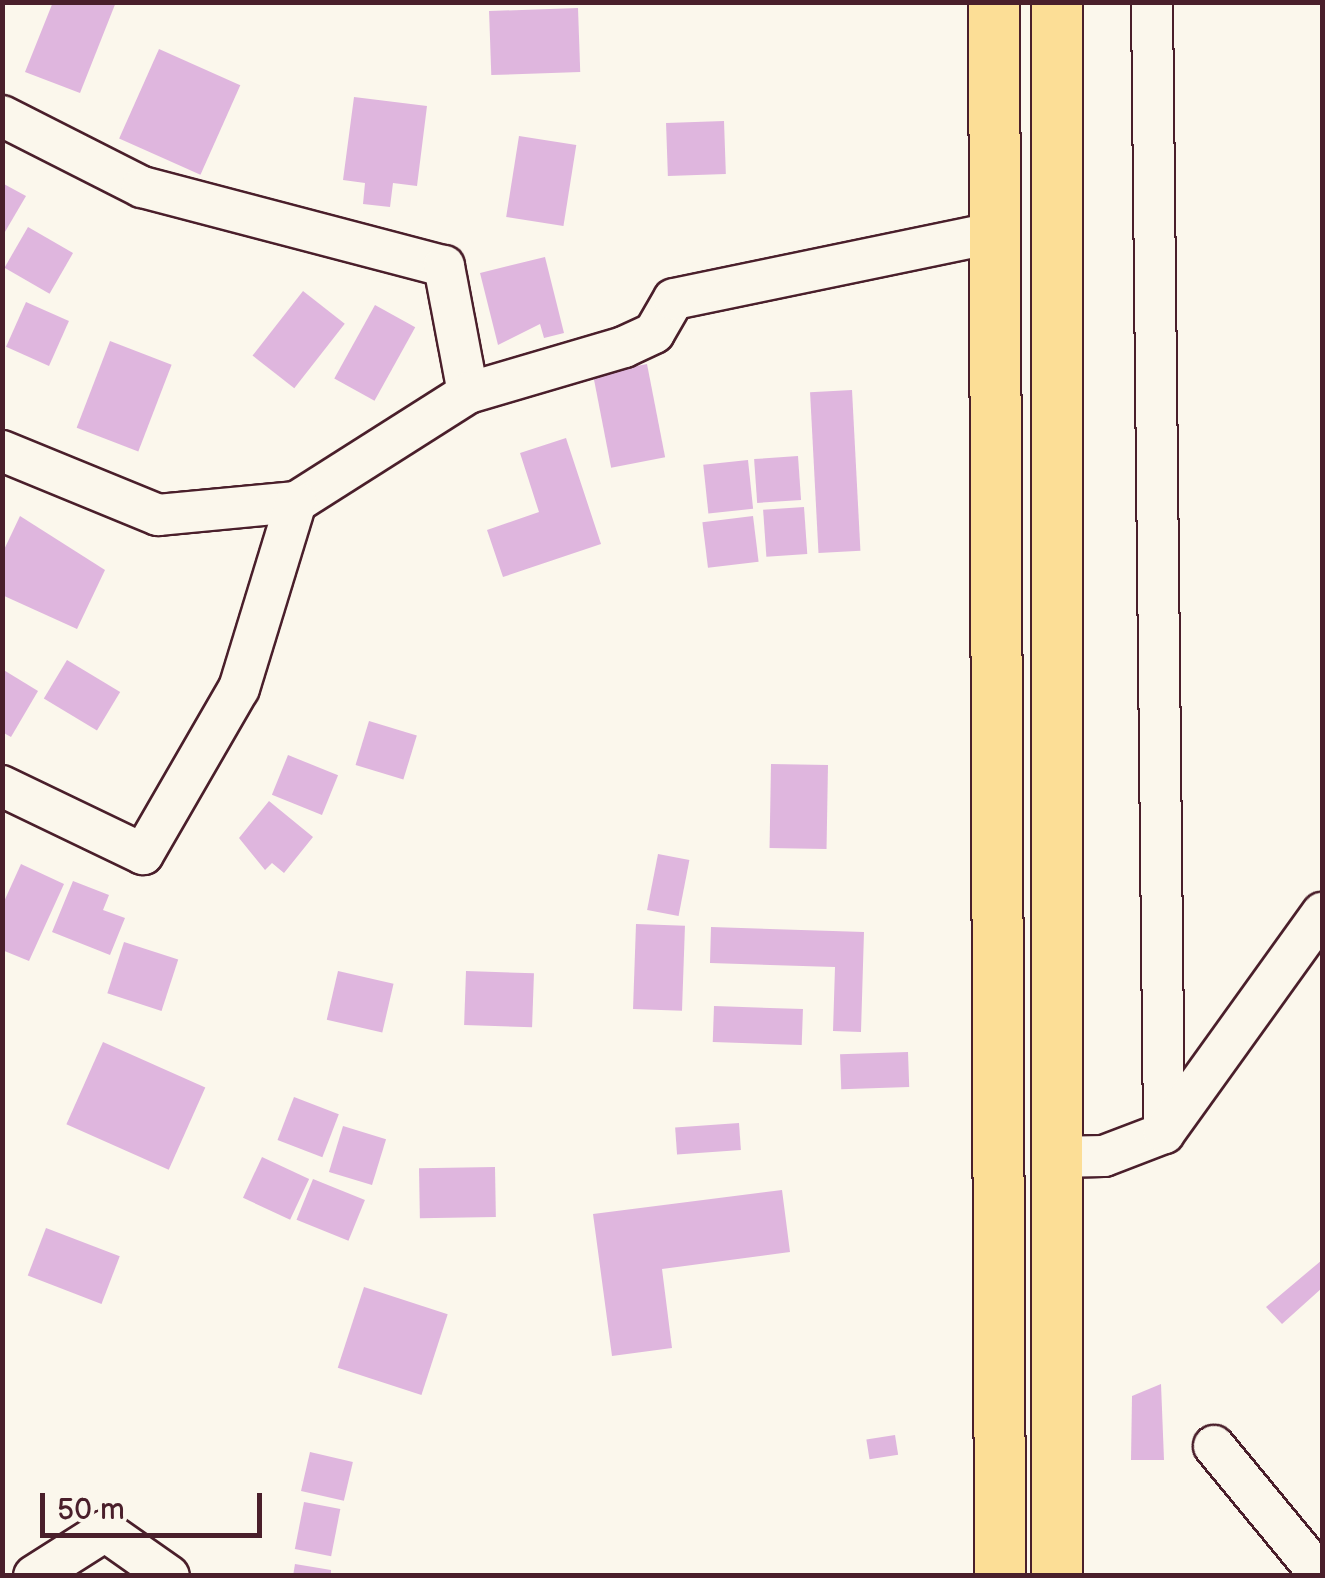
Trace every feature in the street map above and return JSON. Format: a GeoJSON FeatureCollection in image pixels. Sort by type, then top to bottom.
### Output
{"type":"FeatureCollection","features":[{"type":"Feature","properties":{"kind":"main road"},"geometry":{"type":"LineString","coordinates":[[994,2],[1000,1576]]}},
{"type":"Feature","properties":{"kind":"main road"},"geometry":{"type":"LineString","coordinates":[[1056,2],[1052,1157],[1057,1576]]}},
{"type":"Feature","properties":{"kind":"street"},"geometry":{"type":"LineString","coordinates":[[1152,2],[1164,1132]]}},
{"type":"Feature","properties":{"kind":"street"},"geometry":{"type":"LineString","coordinates":[[2,116],[142,188],[444,266],[468,393]]}},
{"type":"Feature","properties":{"kind":"street"},"geometry":{"type":"LineString","coordinates":[[2,451],[158,515],[296,502],[468,393],[624,347],[654,333],[674,299],[994,233]]}},
{"type":"Feature","properties":{"kind":"street"},"geometry":{"type":"LineString","coordinates":[[2,786],[143,854],[239,688],[296,502]]}},
{"type":"Feature","properties":{"kind":"street"},"geometry":{"type":"LineString","coordinates":[[1052,1157],[1104,1156],[1164,1132],[1322,913]]}},
{"type":"Feature","properties":{"kind":"street"},"geometry":{"type":"LineString","coordinates":[[1214,1446],[1319,1567]]}},
{"type":"Feature","properties":{"kind":"street"},"geometry":{"type":"LineString","coordinates":[[34,1576],[105,1532],[169,1576]]}},
{"type":"Feature","properties":{"kind":"building"},"geometry":{"type":"Polygon","coordinates":[[[53,2],[116,2],[80,93],[25,72],[53,2]]]}},
{"type":"Feature","properties":{"kind":"building"},"geometry":{"type":"Polygon","coordinates":[[[578,8],[580,72],[491,75],[489,11],[578,8]]]}},
{"type":"Feature","properties":{"kind":"building"},"geometry":{"type":"Polygon","coordinates":[[[159,49],[240,85],[200,175],[119,139],[159,49]]]}},
{"type":"Feature","properties":{"kind":"building"},"geometry":{"type":"Polygon","coordinates":[[[354,97],[427,106],[417,186],[393,183],[390,207],[363,204],[365,183],[343,180],[354,97]]]}},
{"type":"Feature","properties":{"kind":"building"},"geometry":{"type":"Polygon","coordinates":[[[724,121],[726,174],[668,176],[666,123],[724,121]]]}},
{"type":"Feature","properties":{"kind":"building"},"geometry":{"type":"Polygon","coordinates":[[[519,136],[576,145],[563,226],[506,217],[519,136]]]}},
{"type":"Feature","properties":{"kind":"building"},"geometry":{"type":"Polygon","coordinates":[[[2,183],[26,196],[2,237],[2,183]]]}},
{"type":"Feature","properties":{"kind":"building"},"geometry":{"type":"Polygon","coordinates":[[[28,227],[73,253],[50,294],[5,268],[28,227]]]}},
{"type":"Feature","properties":{"kind":"building"},"geometry":{"type":"Polygon","coordinates":[[[545,257],[564,333],[544,338],[540,324],[498,345],[480,273],[545,257]]]}},
{"type":"Feature","properties":{"kind":"building"},"geometry":{"type":"Polygon","coordinates":[[[303,291],[345,324],[294,388],[253,356],[303,291]]]}},
{"type":"Feature","properties":{"kind":"building"},"geometry":{"type":"Polygon","coordinates":[[[26,302],[69,321],[49,366],[6,347],[26,302]]]}},
{"type":"Feature","properties":{"kind":"building"},"geometry":{"type":"Polygon","coordinates":[[[375,305],[415,327],[375,401],[334,378],[375,305]]]}},
{"type":"Feature","properties":{"kind":"building"},"geometry":{"type":"Polygon","coordinates":[[[110,341],[172,365],[138,451],[77,428],[110,341]]]}},
{"type":"Feature","properties":{"kind":"building"},"geometry":{"type":"Polygon","coordinates":[[[647,364],[665,457],[611,468],[593,374],[647,364]]]}},
{"type":"Feature","properties":{"kind":"building"},"geometry":{"type":"Polygon","coordinates":[[[852,390],[860,551],[818,553],[810,392],[852,390]]]}},
{"type":"Feature","properties":{"kind":"building"},"geometry":{"type":"Polygon","coordinates":[[[566,438],[601,544],[503,577],[487,530],[539,512],[520,453],[566,438]]]}},
{"type":"Feature","properties":{"kind":"building"},"geometry":{"type":"Polygon","coordinates":[[[798,456],[801,500],[757,503],[754,459],[798,456]]]}},
{"type":"Feature","properties":{"kind":"building"},"geometry":{"type":"Polygon","coordinates":[[[748,460],[753,509],[708,513],[703,465],[748,460]]]}},
{"type":"Feature","properties":{"kind":"building"},"geometry":{"type":"Polygon","coordinates":[[[804,507],[807,554],[766,557],[763,510],[804,507]]]}},
{"type":"Feature","properties":{"kind":"building"},"geometry":{"type":"Polygon","coordinates":[[[20,516],[105,570],[77,629],[2,595],[2,554],[20,516]]]}},
{"type":"Feature","properties":{"kind":"building"},"geometry":{"type":"Polygon","coordinates":[[[753,516],[759,562],[708,568],[702,522],[753,516]]]}},
{"type":"Feature","properties":{"kind":"building"},"geometry":{"type":"Polygon","coordinates":[[[67,660],[120,692],[97,731],[44,699],[67,660]]]}},
{"type":"Feature","properties":{"kind":"building"},"geometry":{"type":"Polygon","coordinates":[[[2,669],[38,691],[11,737],[2,732],[2,669]]]}},
{"type":"Feature","properties":{"kind":"building"},"geometry":{"type":"Polygon","coordinates":[[[369,721],[417,736],[403,780],[356,765],[369,721]]]}},
{"type":"Feature","properties":{"kind":"building"},"geometry":{"type":"Polygon","coordinates":[[[288,755],[338,775],[322,815],[272,795],[288,755]]]}},
{"type":"Feature","properties":{"kind":"building"},"geometry":{"type":"Polygon","coordinates":[[[771,764],[828,765],[827,849],[770,848],[771,764]]]}},
{"type":"Feature","properties":{"kind":"building"},"geometry":{"type":"Polygon","coordinates":[[[269,801],[313,837],[284,873],[272,863],[265,870],[239,838],[269,801]]]}},
{"type":"Feature","properties":{"kind":"building"},"geometry":{"type":"Polygon","coordinates":[[[658,854],[689,860],[679,916],[647,910],[658,854]]]}},
{"type":"Feature","properties":{"kind":"building"},"geometry":{"type":"Polygon","coordinates":[[[21,864],[64,884],[29,961],[2,950],[2,906],[21,864]]]}},
{"type":"Feature","properties":{"kind":"building"},"geometry":{"type":"Polygon","coordinates":[[[73,881],[109,895],[103,910],[125,918],[110,955],[52,932],[73,881]]]}},
{"type":"Feature","properties":{"kind":"building"},"geometry":{"type":"Polygon","coordinates":[[[636,924],[685,926],[682,1011],[633,1009],[636,924]]]}},
{"type":"Feature","properties":{"kind":"building"},"geometry":{"type":"Polygon","coordinates":[[[711,927],[864,932],[861,1032],[833,1031],[835,967],[710,963],[711,927]]]}},
{"type":"Feature","properties":{"kind":"building"},"geometry":{"type":"Polygon","coordinates":[[[124,942],[178,960],[162,1011],[107,993],[124,942]]]}},
{"type":"Feature","properties":{"kind":"building"},"geometry":{"type":"Polygon","coordinates":[[[338,971],[394,984],[382,1033],[327,1020],[338,971]]]}},
{"type":"Feature","properties":{"kind":"building"},"geometry":{"type":"Polygon","coordinates":[[[466,971],[534,973],[532,1027],[464,1025],[466,971]]]}},
{"type":"Feature","properties":{"kind":"building"},"geometry":{"type":"Polygon","coordinates":[[[714,1006],[803,1009],[802,1045],[713,1042],[714,1006]]]}},
{"type":"Feature","properties":{"kind":"building"},"geometry":{"type":"Polygon","coordinates":[[[103,1042],[205,1088],[169,1170],[66,1124],[103,1042]]]}},
{"type":"Feature","properties":{"kind":"building"},"geometry":{"type":"Polygon","coordinates":[[[908,1052],[909,1087],[841,1089],[840,1054],[908,1052]]]}},
{"type":"Feature","properties":{"kind":"building"},"geometry":{"type":"Polygon","coordinates":[[[294,1097],[339,1114],[322,1157],[278,1140],[294,1097]]]}},
{"type":"Feature","properties":{"kind":"building"},"geometry":{"type":"Polygon","coordinates":[[[739,1123],[741,1150],[677,1154],[675,1127],[739,1123]]]}},
{"type":"Feature","properties":{"kind":"building"},"geometry":{"type":"Polygon","coordinates":[[[343,1126],[386,1139],[372,1185],[329,1172],[343,1126]]]}},
{"type":"Feature","properties":{"kind":"building"},"geometry":{"type":"Polygon","coordinates":[[[262,1157],[309,1179],[290,1220],[243,1198],[262,1157]]]}},
{"type":"Feature","properties":{"kind":"building"},"geometry":{"type":"Polygon","coordinates":[[[495,1167],[496,1217],[420,1218],[419,1168],[495,1167]]]}},
{"type":"Feature","properties":{"kind":"building"},"geometry":{"type":"Polygon","coordinates":[[[313,1179],[365,1200],[348,1241],[297,1220],[313,1179]]]}},
{"type":"Feature","properties":{"kind":"building"},"geometry":{"type":"Polygon","coordinates":[[[782,1190],[790,1252],[662,1269],[672,1348],[612,1356],[593,1214],[782,1190]]]}},
{"type":"Feature","properties":{"kind":"building"},"geometry":{"type":"Polygon","coordinates":[[[46,1228],[120,1256],[101,1304],[28,1276],[46,1228]]]}},
{"type":"Feature","properties":{"kind":"building"},"geometry":{"type":"Polygon","coordinates":[[[1322,1260],[1322,1288],[1282,1324],[1266,1307],[1322,1260]]]}},
{"type":"Feature","properties":{"kind":"building"},"geometry":{"type":"Polygon","coordinates":[[[364,1287],[448,1314],[421,1395],[338,1368],[364,1287]]]}},
{"type":"Feature","properties":{"kind":"building"},"geometry":{"type":"Polygon","coordinates":[[[1161,1384],[1164,1460],[1131,1460],[1132,1396],[1161,1384]]]}},
{"type":"Feature","properties":{"kind":"building"},"geometry":{"type":"Polygon","coordinates":[[[895,1435],[898,1455],[869,1459],[866,1440],[895,1435]]]}},
{"type":"Feature","properties":{"kind":"building"},"geometry":{"type":"Polygon","coordinates":[[[310,1452],[353,1462],[344,1501],[301,1491],[310,1452]]]}},
{"type":"Feature","properties":{"kind":"building"},"geometry":{"type":"Polygon","coordinates":[[[304,1502],[340,1509],[331,1556],[295,1549],[304,1502]]]}},
{"type":"Feature","properties":{"kind":"building"},"geometry":{"type":"Polygon","coordinates":[[[295,1564],[331,1570],[331,1576],[293,1576],[295,1564]]]}}]}
